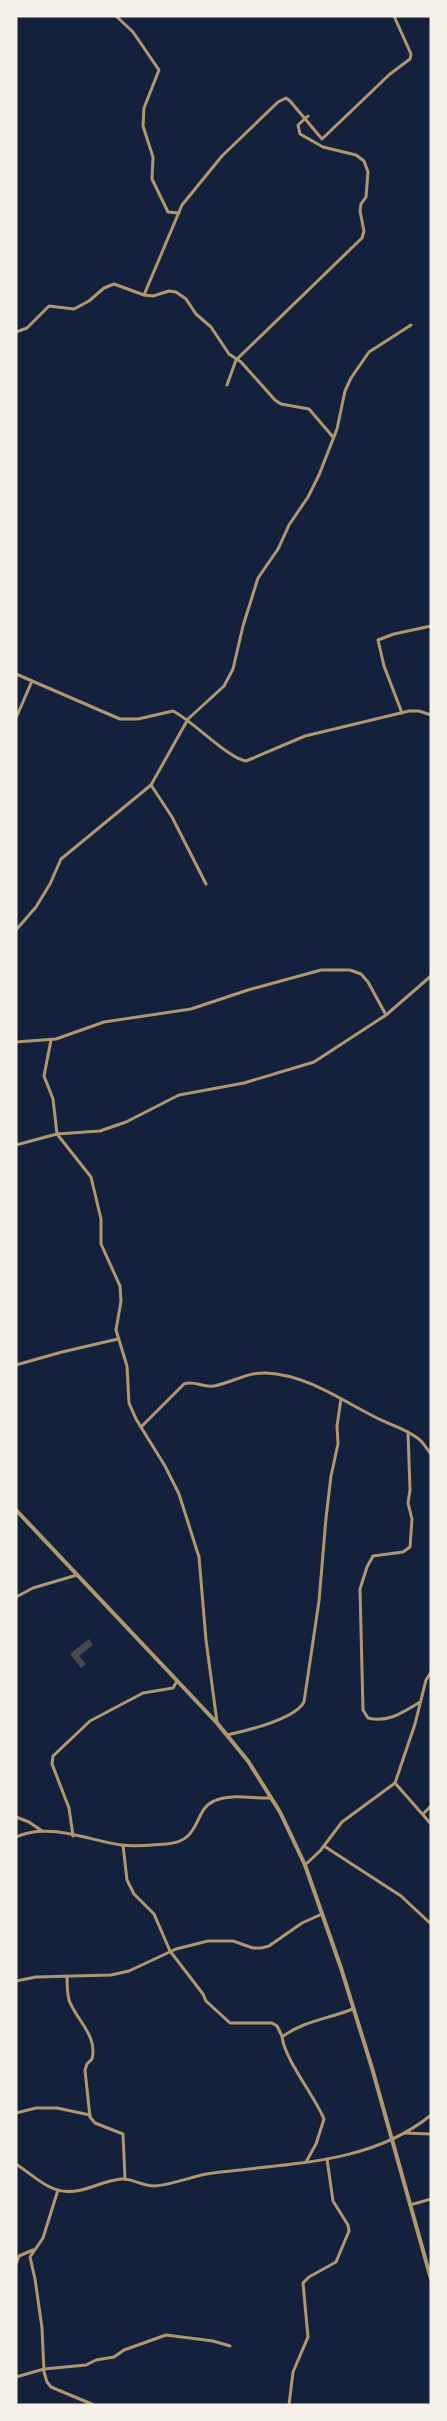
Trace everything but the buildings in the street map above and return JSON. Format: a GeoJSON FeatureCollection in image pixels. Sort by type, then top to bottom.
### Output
{"type":"FeatureCollection","features":[{"type":"Feature","properties":{"kind":"street"},"geometry":{"type":"LineString","coordinates":[[116,16],[132,32],[159,70],[144,108],[143,126],[153,156],[152,179],[168,212],[179,213]]}},
{"type":"Feature","properties":{"kind":"street"},"geometry":{"type":"LineString","coordinates":[[144,295],[179,213],[191,193],[222,156],[281,99],[286,98],[290,101],[306,117],[319,136],[324,138],[386,77],[410,59],[411,54],[394,16]]}},
{"type":"Feature","properties":{"kind":"street"},"geometry":{"type":"LineString","coordinates":[[227,385],[237,360],[362,238],[364,231],[360,211],[361,204],[366,197],[368,172],[364,161],[356,155],[323,148],[300,134],[298,125],[306,117]]}},
{"type":"Feature","properties":{"kind":"street"},"geometry":{"type":"LineString","coordinates":[[16,332],[27,328],[49,306],[74,309],[89,301],[109,285],[119,285],[144,295],[153,296],[168,291],[183,297],[198,316],[211,327],[225,350],[275,400],[284,405],[309,409],[333,437]]}},
{"type":"Feature","properties":{"kind":"street"},"geometry":{"type":"LineString","coordinates":[[16,930],[42,898],[61,858],[151,785],[188,719],[219,692],[228,679],[261,570],[278,549],[289,525],[308,497],[338,429],[345,391],[359,365],[369,352],[411,325]]}},
{"type":"Feature","properties":{"kind":"street"},"geometry":{"type":"LineString","coordinates":[[402,713],[384,666],[378,640],[394,634],[431,626]]}},
{"type":"Feature","properties":{"kind":"street"},"geometry":{"type":"LineString","coordinates":[[16,674],[120,719],[138,719],[173,711],[188,719],[228,753],[246,761],[305,736],[402,713],[419,711],[431,715]]}},
{"type":"Feature","properties":{"kind":"street"},"geometry":{"type":"LineString","coordinates":[[16,718],[32,680]]}},
{"type":"Feature","properties":{"kind":"street"},"geometry":{"type":"LineString","coordinates":[[151,785],[172,817],[206,884]]}},
{"type":"Feature","properties":{"kind":"street"},"geometry":{"type":"LineString","coordinates":[[16,1042],[51,1040],[70,1036],[112,1021],[191,1009],[264,985],[320,970],[350,970],[361,974],[368,982],[386,1014]]}},
{"type":"Feature","properties":{"kind":"street"},"geometry":{"type":"LineString","coordinates":[[16,1146],[56,1134],[100,1131],[126,1122],[179,1095],[244,1083],[314,1062],[386,1014],[431,976]]}},
{"type":"Feature","properties":{"kind":"street"},"geometry":{"type":"LineString","coordinates":[[51,1040],[44,1076],[54,1104],[56,1134],[84,1166],[94,1186],[100,1219],[101,1244],[121,1290],[121,1306],[116,1326],[118,1339],[127,1366],[129,1403],[141,1428],[165,1466],[179,1494],[200,1557],[206,1640],[217,1723]]}},
{"type":"Feature","properties":{"kind":"street"},"geometry":{"type":"LineString","coordinates":[[16,1365],[118,1339]]}},
{"type":"Feature","properties":{"kind":"street"},"geometry":{"type":"LineString","coordinates":[[141,1428],[183,1385],[190,1382],[210,1386],[246,1376],[268,1373],[314,1384],[408,1432],[421,1441],[431,1454]]}},
{"type":"Feature","properties":{"kind":"street"},"geometry":{"type":"LineString","coordinates":[[227,1735],[261,1727],[297,1710],[304,1702],[319,1601],[326,1518],[331,1476],[338,1444],[337,1426],[341,1399]]}},
{"type":"Feature","properties":{"kind":"street"},"geometry":{"type":"LineString","coordinates":[[408,1432],[410,1490],[408,1503],[412,1519],[410,1547],[403,1552],[373,1556],[361,1586],[363,1710],[368,1718],[384,1720],[400,1714],[420,1702]]}},
{"type":"Feature","properties":{"kind":"street"},"geometry":{"type":"LineString","coordinates":[[16,1510],[217,1723],[248,1761],[293,1835],[322,1914],[353,2009],[392,2138],[431,2279]]}},
{"type":"Feature","properties":{"kind":"street"},"geometry":{"type":"LineString","coordinates":[[16,1597],[33,1588],[76,1575]]}},
{"type":"Feature","properties":{"kind":"street"},"geometry":{"type":"LineString","coordinates":[[305,1865],[324,1846],[342,1822],[395,1782],[415,1724],[426,1680],[431,1672]]}},
{"type":"Feature","properties":{"kind":"street"},"geometry":{"type":"LineString","coordinates":[[73,1836],[69,1808],[52,1764],[53,1756],[90,1721],[143,1693],[173,1688],[178,1681]]}},
{"type":"Feature","properties":{"kind":"street"},"geometry":{"type":"LineString","coordinates":[[395,1782],[431,1824]]}},
{"type":"Feature","properties":{"kind":"street"},"geometry":{"type":"LineString","coordinates":[[16,1838],[42,1831],[123,1845],[180,1842],[190,1834],[208,1804],[215,1800],[272,1798]]}},
{"type":"Feature","properties":{"kind":"street"},"geometry":{"type":"LineString","coordinates":[[423,1814],[431,1806]]}},
{"type":"Feature","properties":{"kind":"street"},"geometry":{"type":"LineString","coordinates":[[16,1817],[29,1822],[42,1831]]}},
{"type":"Feature","properties":{"kind":"street"},"geometry":{"type":"LineString","coordinates":[[123,1845],[127,1877],[131,1889],[154,1914],[170,1952],[203,1994],[206,2001],[220,2016],[232,2024],[275,2024],[282,2036],[288,2054],[324,2119],[313,2152],[305,2163]]}},
{"type":"Feature","properties":{"kind":"street"},"geometry":{"type":"LineString","coordinates":[[324,1846],[402,1896],[431,1924]]}},
{"type":"Feature","properties":{"kind":"street"},"geometry":{"type":"LineString","coordinates":[[16,1981],[66,1976],[111,1975],[129,1971],[170,1952],[191,1945],[221,1940],[261,1948],[270,1946],[302,1923],[322,1914]]}},
{"type":"Feature","properties":{"kind":"street"},"geometry":{"type":"LineString","coordinates":[[66,1976],[69,2000],[87,2028],[93,2054],[85,2070],[90,2115],[95,2123],[123,2135],[125,2179]]}},
{"type":"Feature","properties":{"kind":"street"},"geometry":{"type":"LineString","coordinates":[[282,2036],[303,2023],[335,2016],[353,2009]]}},
{"type":"Feature","properties":{"kind":"street"},"geometry":{"type":"LineString","coordinates":[[16,2113],[36,2108],[57,2108],[90,2115]]}},
{"type":"Feature","properties":{"kind":"street"},"geometry":{"type":"LineString","coordinates":[[16,2164],[49,2187],[58,2190],[85,2190],[114,2180],[125,2179],[154,2186],[207,2174],[305,2163],[347,2155],[392,2138],[431,2115]]}},
{"type":"Feature","properties":{"kind":"street"},"geometry":{"type":"LineString","coordinates":[[404,2132],[431,2134]]}},
{"type":"Feature","properties":{"kind":"street"},"geometry":{"type":"LineString","coordinates":[[288,2405],[293,2372],[308,2337],[304,2283],[308,2277],[336,2262],[349,2231],[348,2225],[334,2202],[327,2159]]}},
{"type":"Feature","properties":{"kind":"street"},"geometry":{"type":"LineString","coordinates":[[58,2190],[43,2238],[33,2250],[30,2260],[36,2279],[44,2369],[46,2380],[50,2386],[94,2405]]}},
{"type":"Feature","properties":{"kind":"street"},"geometry":{"type":"LineString","coordinates":[[410,2205],[431,2199]]}},
{"type":"Feature","properties":{"kind":"street"},"geometry":{"type":"LineString","coordinates":[[16,2264],[19,2256],[33,2250]]}},
{"type":"Feature","properties":{"kind":"street"},"geometry":{"type":"LineString","coordinates":[[16,2377],[44,2369],[86,2364],[96,2360],[115,2357],[124,2350],[166,2336],[218,2342],[230,2346]]}}]}
